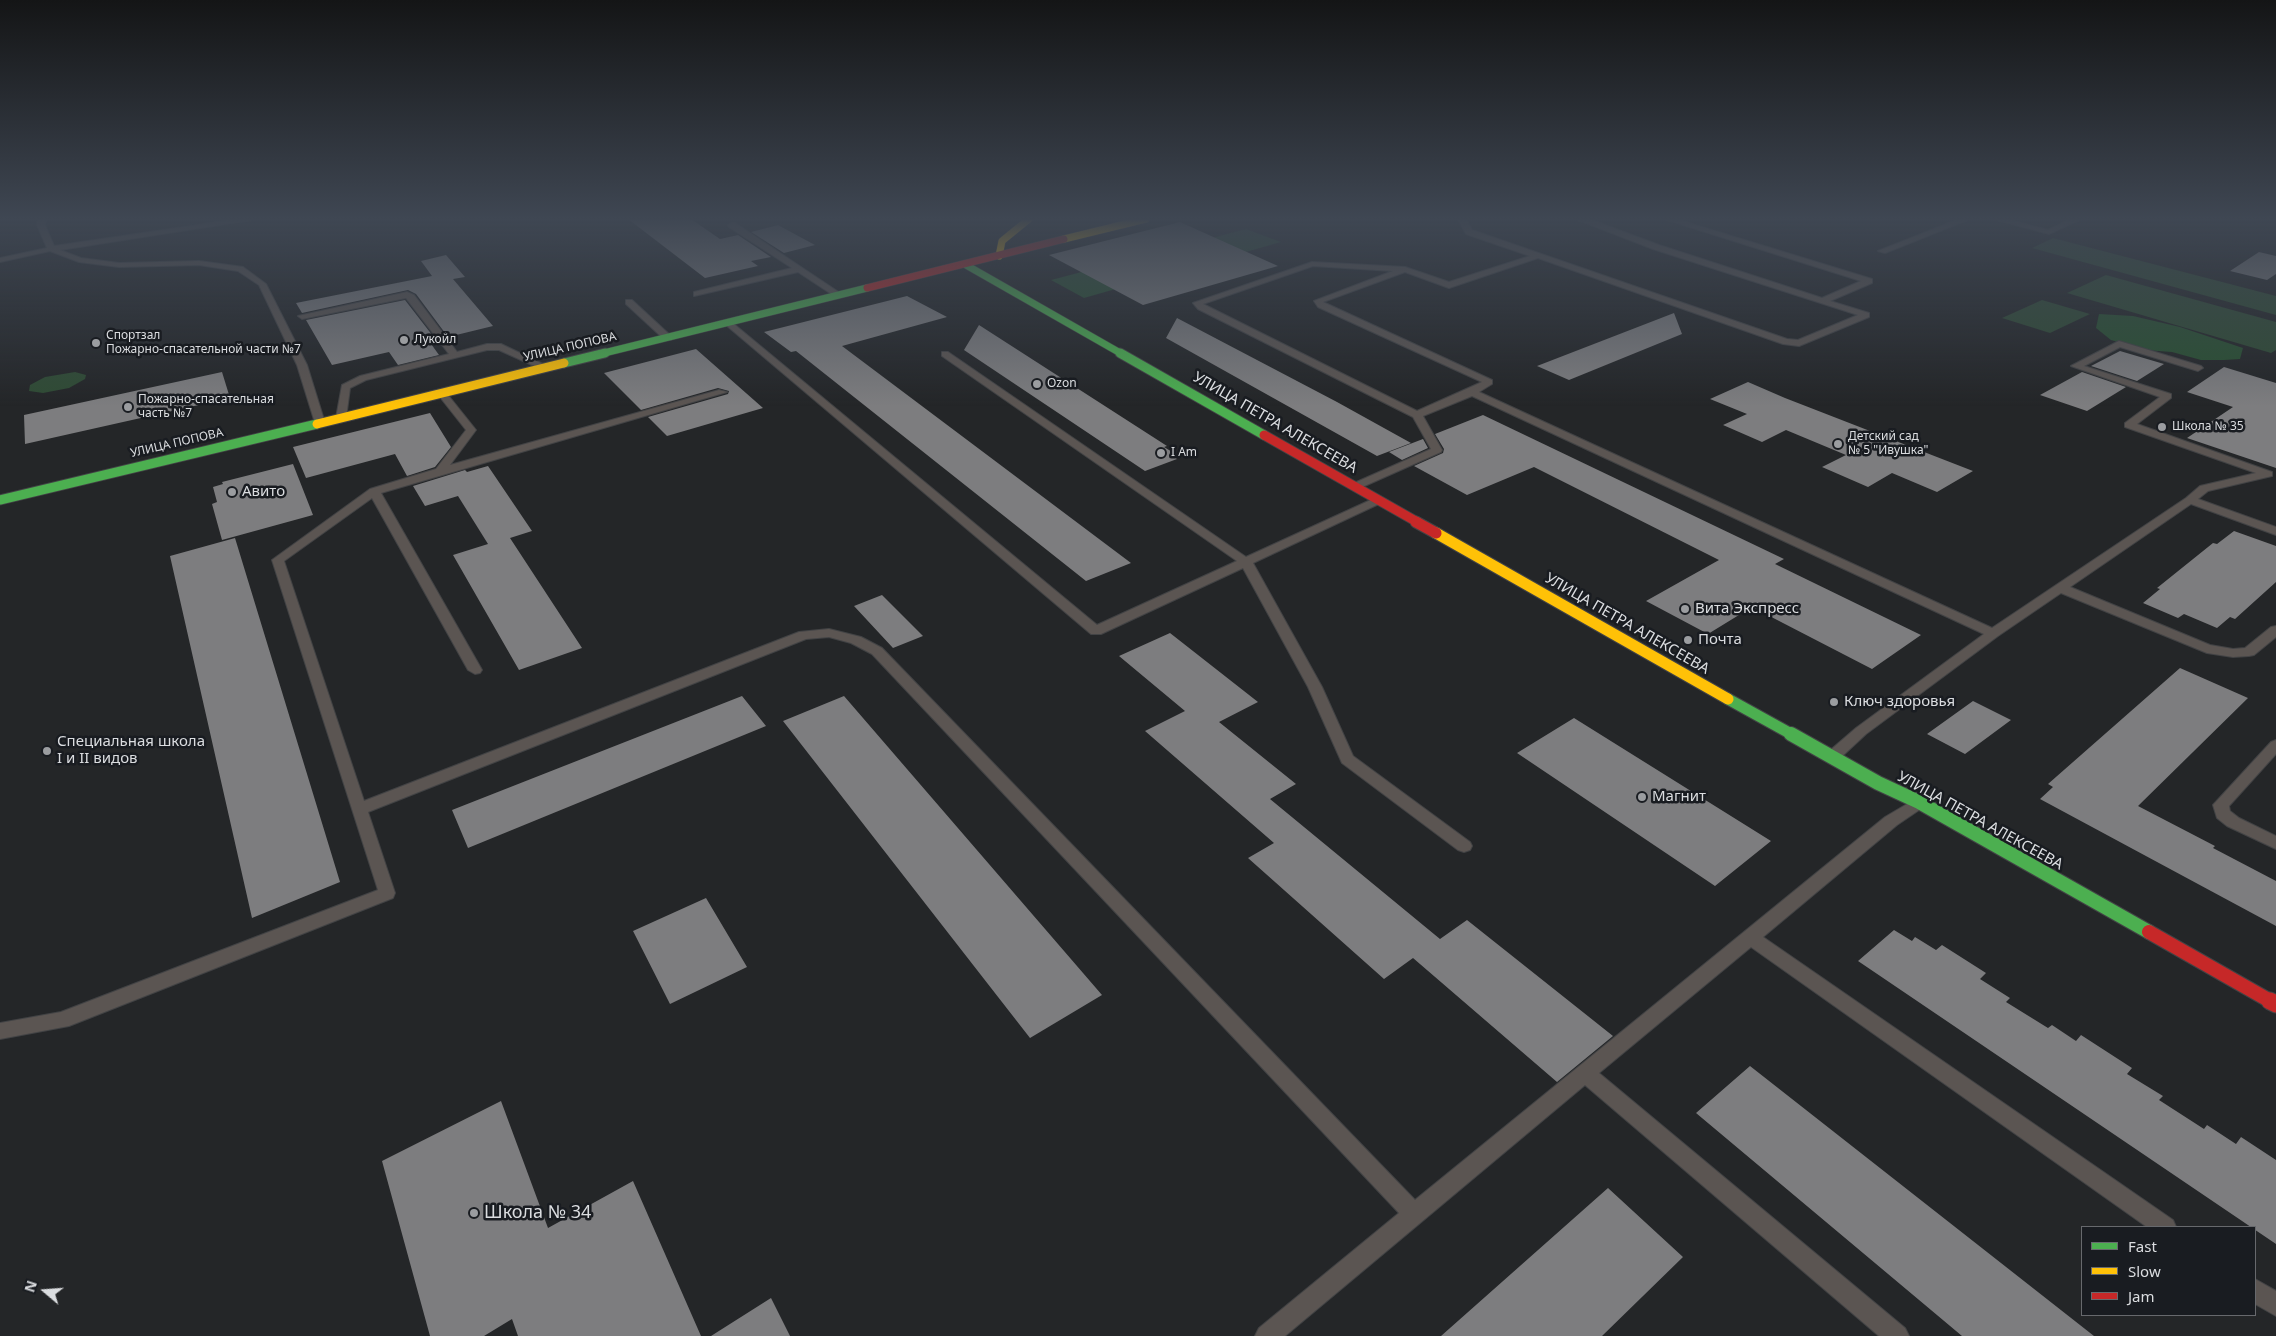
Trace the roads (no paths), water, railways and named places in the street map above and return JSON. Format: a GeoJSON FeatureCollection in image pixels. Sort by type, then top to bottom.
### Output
{"type":"FeatureCollection","features":[{"type":"Feature","properties":{"kind":"street","name":"УЛИЦА ПОПОВА"},"geometry":{"type":"LineString","coordinates":[[0,500],[320,424],[441,392],[896,281]]}},
{"type":"Feature","properties":{"kind":"street","name":"УЛИЦА ПЕТРА АЛЕКСЕЕВА"},"geometry":{"type":"LineString","coordinates":[[995,281],[1878,783],[1919,802],[2276,1004]]}},
{"type":"Feature","properties":{"kind":"lane"},"geometry":{"type":"LineString","coordinates":[[258,281],[262,284],[302,365],[320,424]]}},
{"type":"Feature","properties":{"kind":"lane"},"geometry":{"type":"LineString","coordinates":[[697,294],[749,281]]}},
{"type":"Feature","properties":{"kind":"lane"},"geometry":{"type":"LineString","coordinates":[[818,281],[838,295]]}},
{"type":"Feature","properties":{"kind":"lane"},"geometry":{"type":"LineString","coordinates":[[1261,281],[1197,303],[1200,307],[1417,415],[1437,450],[1356,486]]}},
{"type":"Feature","properties":{"kind":"lane"},"geometry":{"type":"LineString","coordinates":[[1371,281],[1318,301],[1321,305],[1489,382],[1472,392],[1417,415]]}},
{"type":"Feature","properties":{"kind":"lane"},"geometry":{"type":"LineString","coordinates":[[1439,281],[1449,285],[1460,281]]}},
{"type":"Feature","properties":{"kind":"lane"},"geometry":{"type":"LineString","coordinates":[[1610,281],[1786,342],[1799,343],[1866,315],[1762,281]]}},
{"type":"Feature","properties":{"kind":"lane"},"geometry":{"type":"LineString","coordinates":[[1822,301],[1868,281]]}},
{"type":"Feature","properties":{"kind":"lane"},"geometry":{"type":"LineString","coordinates":[[302,316],[407,295],[411,297],[455,355]]}},
{"type":"Feature","properties":{"kind":"lane"},"geometry":{"type":"LineString","coordinates":[[629,302],[668,338]]}},
{"type":"Feature","properties":{"kind":"lane"},"geometry":{"type":"LineString","coordinates":[[729,323],[1096,631],[1379,500]]}},
{"type":"Feature","properties":{"kind":"lane"},"geometry":{"type":"LineString","coordinates":[[1832,757],[1861,731],[1993,633],[2190,500],[2204,488],[2268,474],[2129,425],[2167,396],[2076,366],[2119,344],[2198,368]]}},
{"type":"Feature","properties":{"kind":"lane"},"geometry":{"type":"LineString","coordinates":[[341,418],[345,387],[364,378],[455,355],[487,347],[501,347],[544,367]]}},
{"type":"Feature","properties":{"kind":"lane"},"geometry":{"type":"LineString","coordinates":[[945,354],[1246,562],[1315,687],[1347,759],[1464,846]]}},
{"type":"Feature","properties":{"kind":"lane"},"geometry":{"type":"LineString","coordinates":[[440,471],[471,430],[441,392]]}},
{"type":"Feature","properties":{"kind":"lane"},"geometry":{"type":"LineString","coordinates":[[0,1031],[62,1020],[388,894],[278,560],[374,491],[722,392]]}},
{"type":"Feature","properties":{"kind":"lane"},"geometry":{"type":"LineString","coordinates":[[1472,392],[1993,633]]}},
{"type":"Feature","properties":{"kind":"lane"},"geometry":{"type":"LineString","coordinates":[[374,491],[475,670]]}},
{"type":"Feature","properties":{"kind":"lane"},"geometry":{"type":"LineString","coordinates":[[2190,500],[2276,532]]}},
{"type":"Feature","properties":{"kind":"lane"},"geometry":{"type":"LineString","coordinates":[[2061,588],[2207,648],[2233,653],[2249,652],[2276,630]]}},
{"type":"Feature","properties":{"kind":"lane"},"geometry":{"type":"LineString","coordinates":[[359,809],[804,635],[829,633],[856,640],[877,650],[1415,1215]]}},
{"type":"Feature","properties":{"kind":"lane"},"geometry":{"type":"LineString","coordinates":[[2276,744],[2221,805],[2223,814],[2233,822],[2276,843]]}},
{"type":"Feature","properties":{"kind":"lane"},"geometry":{"type":"LineString","coordinates":[[1268,1336],[1891,821],[1919,802]]}},
{"type":"Feature","properties":{"kind":"lane"},"geometry":{"type":"LineString","coordinates":[[1751,938],[2164,1226]]}},
{"type":"Feature","properties":{"kind":"lane"},"geometry":{"type":"LineString","coordinates":[[1586,1074],[1897,1336]]}},
{"type":"Feature","properties":{"kind":"lane"},"geometry":{"type":"LineString","coordinates":[[2256,1291],[2276,1305]]}},
{"type":"Feature","properties":{"kind":"place","name":"Лукойл"},"geometry":{"type":"Point","coordinates":[404,340]}},
{"type":"Feature","properties":{"kind":"place","name":"Спортзал Пожарно-спасательной части №7"},"geometry":{"type":"Point","coordinates":[96,343]}},
{"type":"Feature","properties":{"kind":"place","name":"Ozon"},"geometry":{"type":"Point","coordinates":[1037,384]}},
{"type":"Feature","properties":{"kind":"place","name":"Пожарно-спасательная часть №7"},"geometry":{"type":"Point","coordinates":[128,407]}},
{"type":"Feature","properties":{"kind":"place","name":"Школа № 35"},"geometry":{"type":"Point","coordinates":[2162,427]}},
{"type":"Feature","properties":{"kind":"place","name":"Детский сад № 5 \"Ивушка\""},"geometry":{"type":"Point","coordinates":[1838,444]}},
{"type":"Feature","properties":{"kind":"place","name":"I Am"},"geometry":{"type":"Point","coordinates":[1161,453]}},
{"type":"Feature","properties":{"kind":"place","name":"Авито"},"geometry":{"type":"Point","coordinates":[232,492]}},
{"type":"Feature","properties":{"kind":"place","name":"Вита Экспресс"},"geometry":{"type":"Point","coordinates":[1685,609]}},
{"type":"Feature","properties":{"kind":"place","name":"Почта"},"geometry":{"type":"Point","coordinates":[1688,640]}},
{"type":"Feature","properties":{"kind":"place","name":"Ключ здоровья"},"geometry":{"type":"Point","coordinates":[1834,702]}},
{"type":"Feature","properties":{"kind":"place","name":"Специальная школа I и II видов"},"geometry":{"type":"Point","coordinates":[47,751]}},
{"type":"Feature","properties":{"kind":"place","name":"Магнит"},"geometry":{"type":"Point","coordinates":[1642,797]}},
{"type":"Feature","properties":{"kind":"place","name":"Школа № 34"},"geometry":{"type":"Point","coordinates":[474,1213]}}]}
